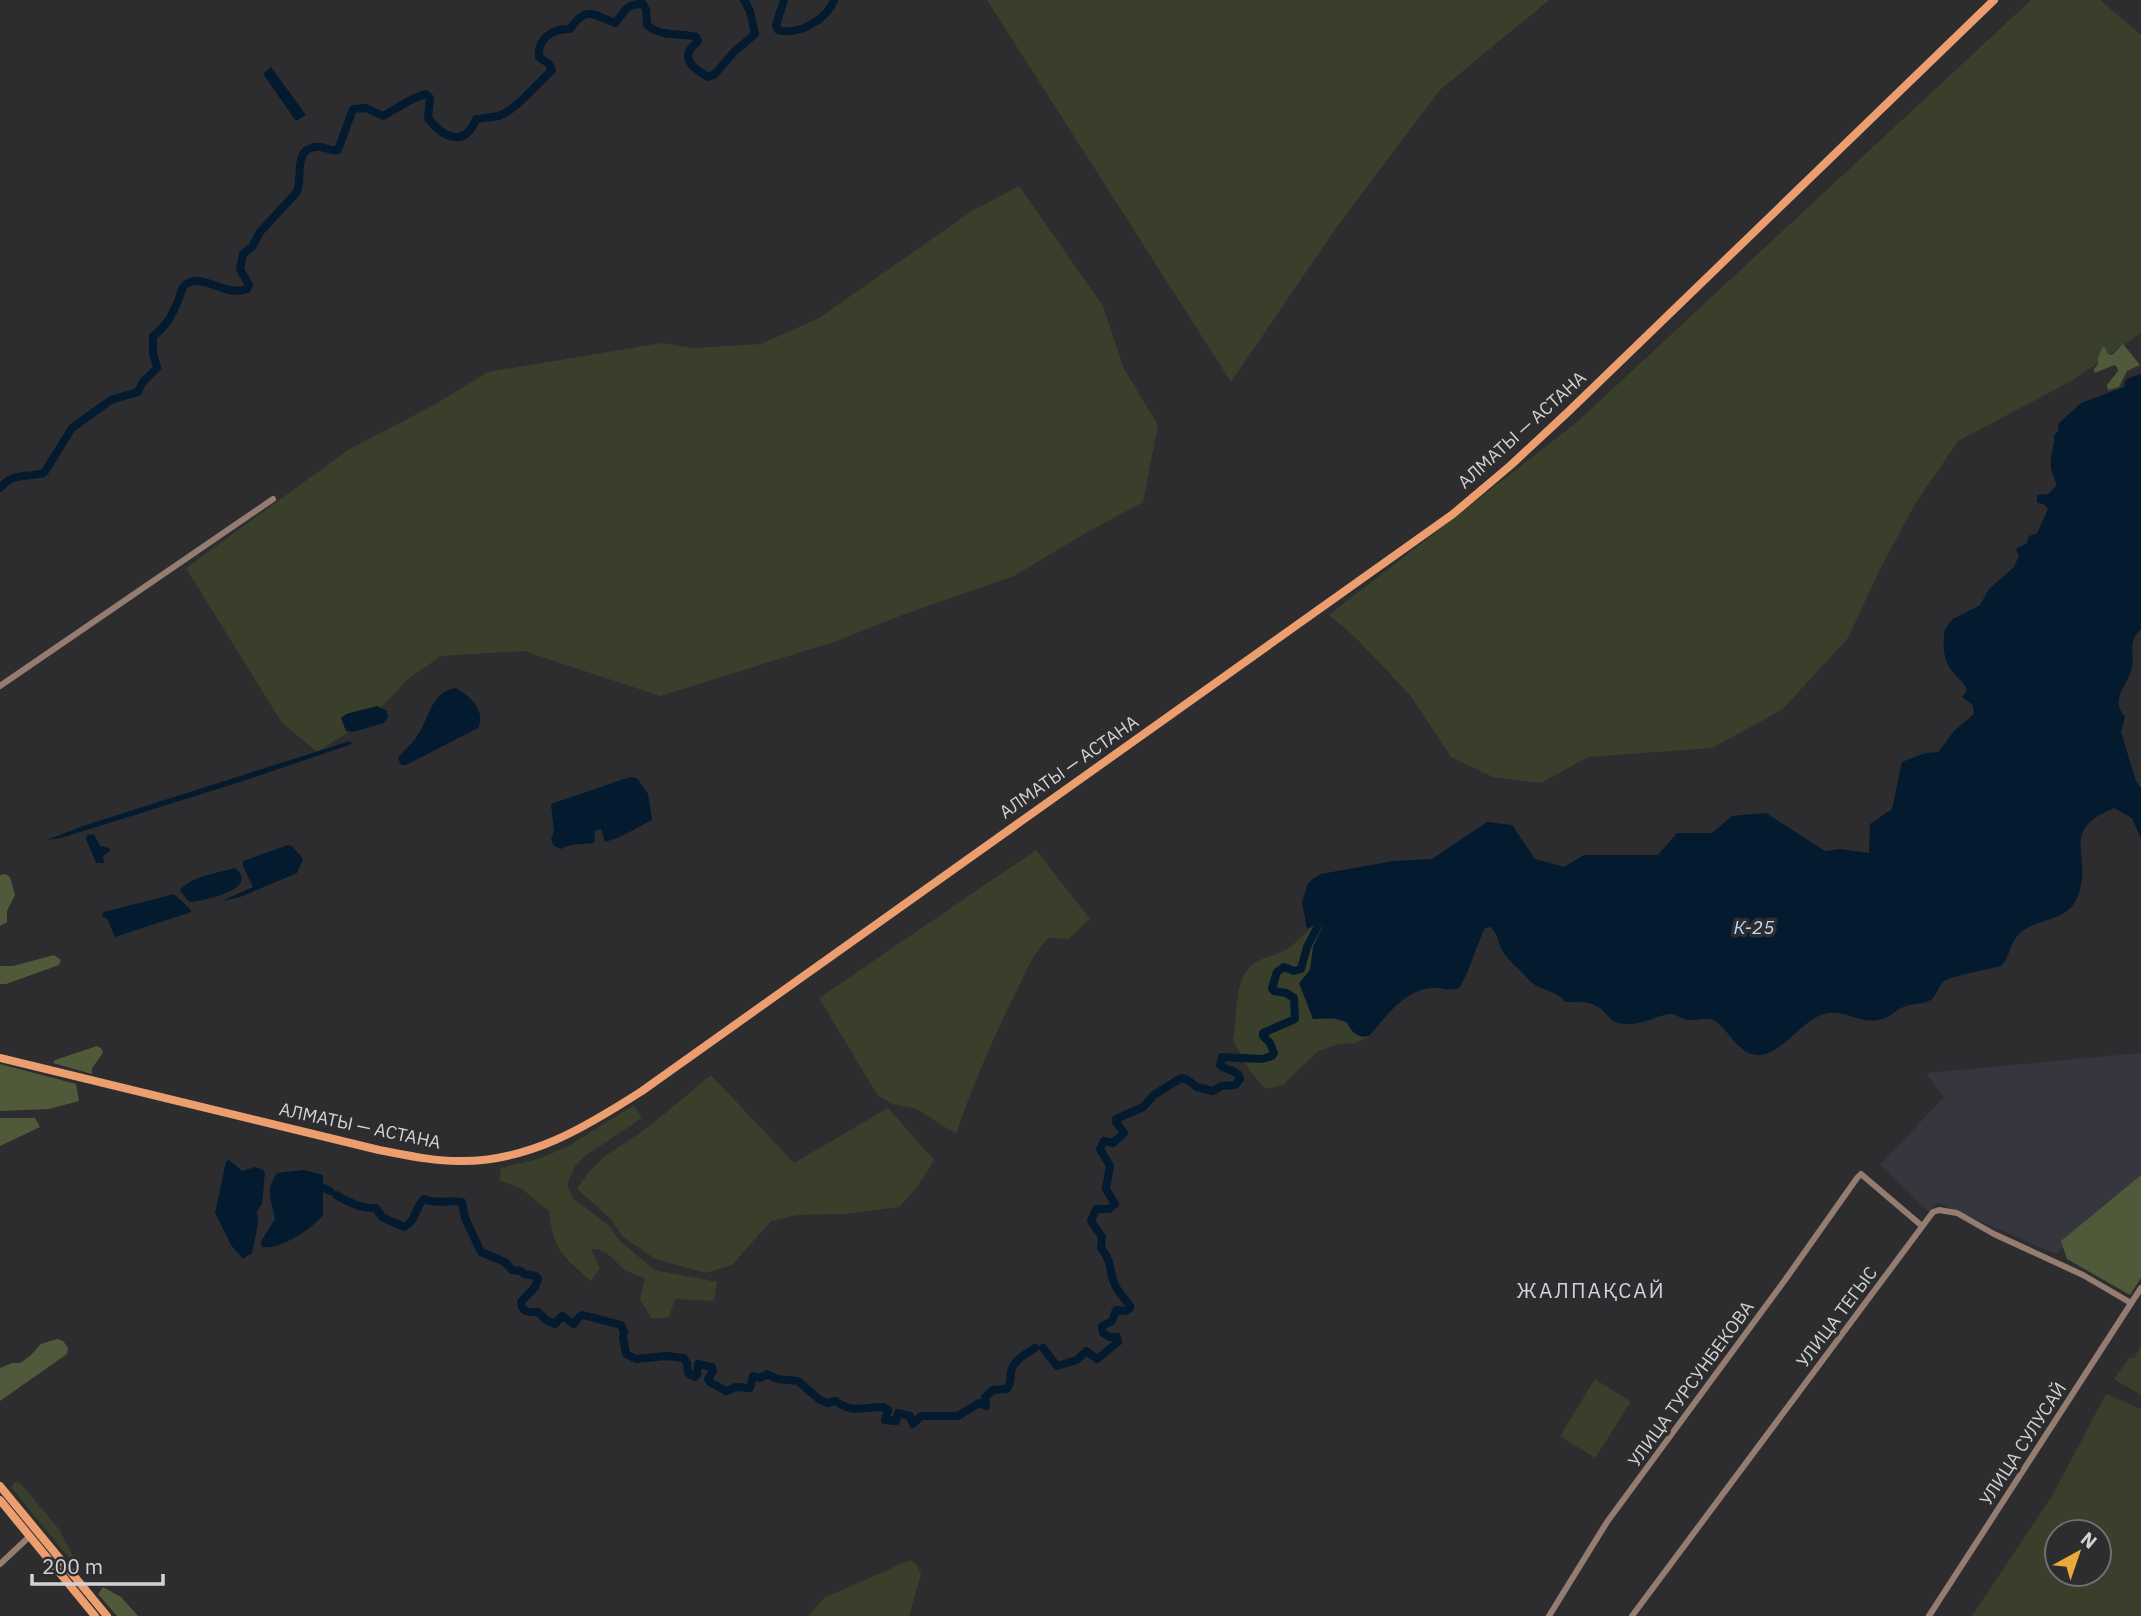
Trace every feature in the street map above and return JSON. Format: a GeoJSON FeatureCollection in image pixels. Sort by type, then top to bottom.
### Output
{"type":"FeatureCollection","features":[{"type":"Feature","properties":{"kind":"highway","name":"АЛМАТЫ — АСТАНА"},"geometry":{"type":"LineString","coordinates":[[0,1058],[379,1150],[424,1158],[459,1161],[493,1159],[536,1149],[566,1138],[642,1091],[1453,513],[1511,465],[1569,411],[1994,0]]}},
{"type":"Feature","properties":{"kind":"highway"},"geometry":{"type":"LineString","coordinates":[[0,1486],[107,1616]]}},
{"type":"Feature","properties":{"kind":"highway"},"geometry":{"type":"LineString","coordinates":[[0,1500],[95,1616]]}},
{"type":"Feature","properties":{"kind":"street"},"geometry":{"type":"LineString","coordinates":[[0,686],[273,499]]}},
{"type":"Feature","properties":{"kind":"street","name":"УЛИЦА ТУРСУНБЕКОВА"},"geometry":{"type":"LineString","coordinates":[[1549,1616],[1609,1519],[1861,1174],[1922,1226]]}},
{"type":"Feature","properties":{"kind":"street","name":"УЛИЦА ТЕГЫС"},"geometry":{"type":"LineString","coordinates":[[1632,1616],[1922,1226],[1937,1210],[1957,1213],[2032,1253],[2082,1275],[2131,1303]]}},
{"type":"Feature","properties":{"kind":"street","name":"УЛИЦА СУЛУСАЙ"},"geometry":{"type":"LineString","coordinates":[[1928,1616],[2141,1288]]}},
{"type":"Feature","properties":{"kind":"street"},"geometry":{"type":"LineString","coordinates":[[0,1564],[30,1536]]}},
{"type":"Feature","properties":{"kind":"shaded area"},"geometry":{"type":"Polygon","coordinates":[[[2141,1053],[2141,1173],[2131,1188],[2056,1254],[1938,1203],[1929,1212],[1880,1165],[1944,1097],[1926,1073],[2141,1053]]]}},
{"type":"Feature","properties":{"kind":"green space"},"geometry":{"type":"Polygon","coordinates":[[[987,0],[1549,0],[1440,90],[1336,228],[1231,382],[987,0]]]}},
{"type":"Feature","properties":{"kind":"green space"},"geometry":{"type":"Polygon","coordinates":[[[2031,0],[2100,0],[2141,35],[2141,333],[2073,380],[1958,441],[1915,504],[1879,571],[1848,638],[1782,710],[1712,748],[1588,757],[1541,783],[1493,777],[1451,757],[1410,695],[1355,637],[1329,615],[1576,423],[2031,0]]]}},
{"type":"Feature","properties":{"kind":"green space"},"geometry":{"type":"Polygon","coordinates":[[[1019,186],[1103,306],[1124,369],[1158,425],[1143,502],[1014,576],[834,642],[660,696],[524,651],[441,656],[408,679],[372,717],[317,752],[282,723],[186,568],[348,450],[432,406],[488,372],[662,343],[693,348],[761,344],[819,318],[972,211],[1019,186]]]}},
{"type":"Feature","properties":{"kind":"green space"},"geometry":{"type":"Polygon","coordinates":[[[2123,344],[2140,365],[2127,371],[2119,387],[2108,390],[2107,385],[2118,371],[2117,367],[2114,365],[2095,373],[2094,369],[2103,347],[2112,355],[2123,344]]]}},
{"type":"Feature","properties":{"kind":"green space"},"geometry":{"type":"Polygon","coordinates":[[[1036,850],[1090,919],[1068,939],[1049,938],[1035,955],[992,1042],[956,1134],[917,1109],[893,1104],[878,1096],[819,998],[1036,850]]]}},
{"type":"Feature","properties":{"kind":"green space"},"geometry":{"type":"Polygon","coordinates":[[[0,875],[10,877],[15,895],[7,911],[7,922],[0,926],[0,875]]]}},
{"type":"Feature","properties":{"kind":"green space"},"geometry":{"type":"Polygon","coordinates":[[[1328,915],[1310,966],[1308,993],[1313,1019],[1341,1021],[1362,1037],[1369,1036],[1356,1043],[1338,1044],[1317,1052],[1283,1085],[1265,1089],[1250,1071],[1233,1040],[1241,981],[1254,964],[1284,951],[1328,915]]]}},
{"type":"Feature","properties":{"kind":"green space"},"geometry":{"type":"Polygon","coordinates":[[[54,955],[61,960],[59,965],[0,984],[0,966],[13,966],[54,955]]]}},
{"type":"Feature","properties":{"kind":"green space"},"geometry":{"type":"Polygon","coordinates":[[[97,1046],[103,1053],[92,1068],[92,1074],[53,1063],[55,1060],[97,1046]]]}},
{"type":"Feature","properties":{"kind":"green space"},"geometry":{"type":"Polygon","coordinates":[[[0,1064],[76,1084],[79,1101],[49,1109],[0,1111],[0,1064]]]}},
{"type":"Feature","properties":{"kind":"green space"},"geometry":{"type":"Polygon","coordinates":[[[711,1075],[794,1163],[888,1108],[934,1160],[918,1186],[899,1207],[846,1214],[797,1215],[771,1221],[732,1265],[706,1273],[655,1259],[622,1236],[611,1219],[577,1189],[604,1157],[657,1120],[711,1075]]]}},
{"type":"Feature","properties":{"kind":"green space"},"geometry":{"type":"Polygon","coordinates":[[[634,1105],[642,1118],[585,1156],[575,1166],[567,1185],[574,1199],[607,1224],[619,1240],[654,1270],[717,1282],[714,1301],[675,1299],[669,1317],[652,1319],[640,1300],[645,1278],[626,1270],[596,1249],[591,1249],[600,1268],[591,1281],[561,1252],[554,1236],[549,1211],[522,1189],[499,1180],[501,1168],[538,1159],[567,1147],[634,1105]]]}},
{"type":"Feature","properties":{"kind":"green space"},"geometry":{"type":"Polygon","coordinates":[[[0,1118],[35,1118],[40,1127],[0,1146],[0,1118]]]}},
{"type":"Feature","properties":{"kind":"green space"},"geometry":{"type":"Polygon","coordinates":[[[2141,1175],[2141,1278],[2130,1295],[2067,1259],[2061,1241],[2141,1175]]]}},
{"type":"Feature","properties":{"kind":"green space"},"geometry":{"type":"Polygon","coordinates":[[[57,1339],[63,1341],[68,1348],[67,1354],[0,1401],[0,1368],[20,1363],[41,1344],[57,1339]]]}},
{"type":"Feature","properties":{"kind":"green space"},"geometry":{"type":"Polygon","coordinates":[[[2141,1346],[2141,1395],[2114,1379],[2129,1358],[2134,1358],[2141,1346]]]}},
{"type":"Feature","properties":{"kind":"green space"},"geometry":{"type":"Polygon","coordinates":[[[1595,1379],[1631,1402],[1595,1458],[1560,1436],[1595,1379]]]}},
{"type":"Feature","properties":{"kind":"green space"},"geometry":{"type":"Polygon","coordinates":[[[2106,1394],[2141,1409],[2141,1616],[1972,1616],[2052,1496],[2106,1394]]]}},
{"type":"Feature","properties":{"kind":"green space"},"geometry":{"type":"Polygon","coordinates":[[[15,1482],[20,1483],[59,1529],[73,1556],[69,1558],[11,1487],[15,1482]]]}},
{"type":"Feature","properties":{"kind":"green space"},"geometry":{"type":"Polygon","coordinates":[[[910,1560],[917,1565],[921,1574],[909,1616],[808,1616],[824,1598],[910,1560]]]}},
{"type":"Feature","properties":{"kind":"green space"},"geometry":{"type":"Polygon","coordinates":[[[103,1587],[121,1597],[138,1616],[117,1616],[98,1594],[103,1587]]]}},
{"type":"Feature","properties":{"kind":"water"},"geometry":{"type":"Polygon","coordinates":[[[271,67],[306,115],[296,121],[263,74],[271,67]]]}},
{"type":"Feature","properties":{"kind":"water","name":"К-25"},"geometry":{"type":"Polygon","coordinates":[[[2141,374],[2141,629],[2134,639],[2131,671],[2120,694],[2119,705],[2125,717],[2121,732],[2136,781],[2141,788],[2141,839],[2132,818],[2114,808],[2096,817],[2086,826],[2080,846],[2082,870],[2077,898],[2066,912],[2019,934],[2001,966],[1948,979],[1942,983],[1932,999],[1905,1006],[1882,1019],[1871,1021],[1836,1013],[1821,1015],[1776,1049],[1760,1055],[1741,1048],[1711,1019],[1688,1020],[1668,1014],[1624,1024],[1614,1021],[1592,1004],[1565,1002],[1528,979],[1505,954],[1490,927],[1485,928],[1459,988],[1431,988],[1412,994],[1396,1006],[1369,1036],[1358,1035],[1347,1022],[1334,1018],[1313,1019],[1299,983],[1310,970],[1313,947],[1327,917],[1307,929],[1302,902],[1308,883],[1321,874],[1393,861],[1432,859],[1487,822],[1512,825],[1535,859],[1564,867],[1584,855],[1658,855],[1677,833],[1712,833],[1732,816],[1766,813],[1825,851],[1840,849],[1869,853],[1870,824],[1892,809],[1902,762],[1925,753],[1938,752],[1955,730],[1974,714],[1973,705],[1962,697],[1966,687],[1945,658],[1945,629],[1953,619],[1980,605],[1989,589],[2014,567],[2019,556],[2016,549],[2027,543],[2029,536],[2037,533],[2048,509],[2044,504],[2037,503],[2037,495],[2048,494],[2056,486],[2051,464],[2058,424],[2081,403],[2124,387],[2126,379],[2141,374]]]}},
{"type":"Feature","properties":{"kind":"water"},"geometry":{"type":"Polygon","coordinates":[[[455,688],[475,704],[480,716],[478,728],[406,765],[401,765],[398,758],[417,736],[435,701],[440,695],[455,688]]]}},
{"type":"Feature","properties":{"kind":"water"},"geometry":{"type":"Polygon","coordinates":[[[377,706],[387,711],[388,717],[384,723],[353,732],[346,731],[341,718],[346,714],[377,706]]]}},
{"type":"Feature","properties":{"kind":"water"},"geometry":{"type":"Polygon","coordinates":[[[350,741],[352,744],[240,782],[61,838],[47,840],[86,825],[350,741]]]}},
{"type":"Feature","properties":{"kind":"water"},"geometry":{"type":"Polygon","coordinates":[[[630,777],[637,778],[648,794],[652,820],[605,842],[601,829],[595,831],[594,843],[560,849],[554,846],[551,840],[554,831],[551,804],[630,777]]]}},
{"type":"Feature","properties":{"kind":"water"},"geometry":{"type":"Polygon","coordinates":[[[94,834],[100,846],[109,848],[110,851],[103,856],[104,863],[96,863],[86,839],[87,835],[94,834]]]}},
{"type":"Feature","properties":{"kind":"water"},"geometry":{"type":"Polygon","coordinates":[[[288,845],[303,859],[297,873],[240,897],[222,901],[253,887],[243,861],[288,845]]]}},
{"type":"Feature","properties":{"kind":"water"},"geometry":{"type":"Polygon","coordinates":[[[235,868],[241,875],[241,882],[229,892],[192,902],[188,901],[180,890],[198,878],[235,868]]]}},
{"type":"Feature","properties":{"kind":"water"},"geometry":{"type":"Polygon","coordinates":[[[174,894],[191,912],[115,937],[108,920],[102,916],[104,912],[174,894]]]}},
{"type":"Feature","properties":{"kind":"water"},"geometry":{"type":"Polygon","coordinates":[[[229,1160],[242,1171],[255,1167],[265,1173],[252,1253],[243,1259],[231,1245],[215,1213],[226,1162],[229,1160]]]}},
{"type":"Feature","properties":{"kind":"water"},"geometry":{"type":"Polygon","coordinates":[[[304,1170],[323,1175],[323,1215],[295,1237],[278,1245],[262,1247],[261,1241],[275,1219],[270,1196],[273,1180],[277,1173],[304,1170]]]}},
{"type":"Feature","properties":{"kind":"waterway"},"geometry":{"type":"LineString","coordinates":[[0,488],[15,478],[44,473],[72,428],[111,400],[138,392],[142,383],[157,368],[153,353],[153,336],[168,320],[184,286],[197,281],[230,290],[247,289],[249,285],[240,269],[243,254],[252,247],[260,232],[297,192],[304,153],[308,149],[318,147],[338,150],[353,109],[366,108],[383,116],[426,94],[430,98],[428,118],[440,131],[460,137],[466,134],[476,119],[499,116],[510,110],[552,70],[549,64],[539,57],[541,45],[547,36],[558,30],[570,29],[580,17],[590,14],[615,23],[626,9],[637,4],[643,4],[647,25],[653,29],[696,37],[698,41],[690,50],[688,59],[708,77],[715,74],[734,52],[755,34],[750,11],[744,0]]}},
{"type":"Feature","properties":{"kind":"waterway"},"geometry":{"type":"LineString","coordinates":[[784,0],[776,25],[778,30],[786,31],[795,31],[819,19],[834,0]]}},
{"type":"Feature","properties":{"kind":"waterway"},"geometry":{"type":"LineString","coordinates":[[1043,1348],[1057,1366],[1077,1360],[1086,1351],[1097,1359],[1118,1342],[1117,1337],[1109,1337],[1103,1333],[1102,1326],[1112,1321],[1116,1310],[1126,1311],[1130,1308],[1113,1281],[1108,1259],[1101,1248],[1102,1237],[1091,1221],[1096,1209],[1109,1209],[1115,1204],[1106,1189],[1110,1166],[1100,1149],[1104,1141],[1113,1143],[1124,1133],[1116,1119],[1143,1107],[1154,1095],[1181,1078],[1197,1087],[1213,1091],[1221,1086],[1235,1085],[1240,1079],[1239,1076],[1220,1065],[1222,1057],[1262,1059],[1272,1056],[1274,1053],[1263,1033],[1295,1019],[1294,998],[1272,988],[1277,972],[1284,967],[1294,971],[1301,969],[1307,947],[1320,922],[1335,910]]}},
{"type":"Feature","properties":{"kind":"waterway"},"geometry":{"type":"LineString","coordinates":[[324,1188],[330,1191]]}},
{"type":"Feature","properties":{"kind":"waterway"},"geometry":{"type":"LineString","coordinates":[[336,1195],[360,1206],[376,1208],[382,1217],[404,1227],[411,1221],[424,1199],[434,1202],[462,1202],[465,1218],[481,1252],[505,1262],[512,1270],[536,1276],[538,1279],[535,1287],[521,1302],[524,1310],[538,1312],[555,1324],[562,1316],[574,1324],[583,1315],[621,1325],[626,1354],[636,1359],[666,1356],[684,1358],[688,1373],[695,1377],[698,1364],[712,1367],[713,1371],[708,1379],[726,1391],[736,1387],[750,1388],[753,1376],[760,1378],[767,1374],[777,1379],[798,1381],[820,1400],[828,1403],[836,1401],[853,1409],[883,1407],[888,1410],[885,1420],[896,1421],[898,1413],[910,1416],[913,1424],[921,1416],[958,1416],[979,1403],[986,1406],[985,1397],[993,1390],[1007,1389],[1014,1364],[1035,1348]]}},
{"type":"Feature","properties":{"kind":"district","name":"ЖАЛПАҚСАЙ"},"geometry":{"type":"Point","coordinates":[1591,1291]}}]}
